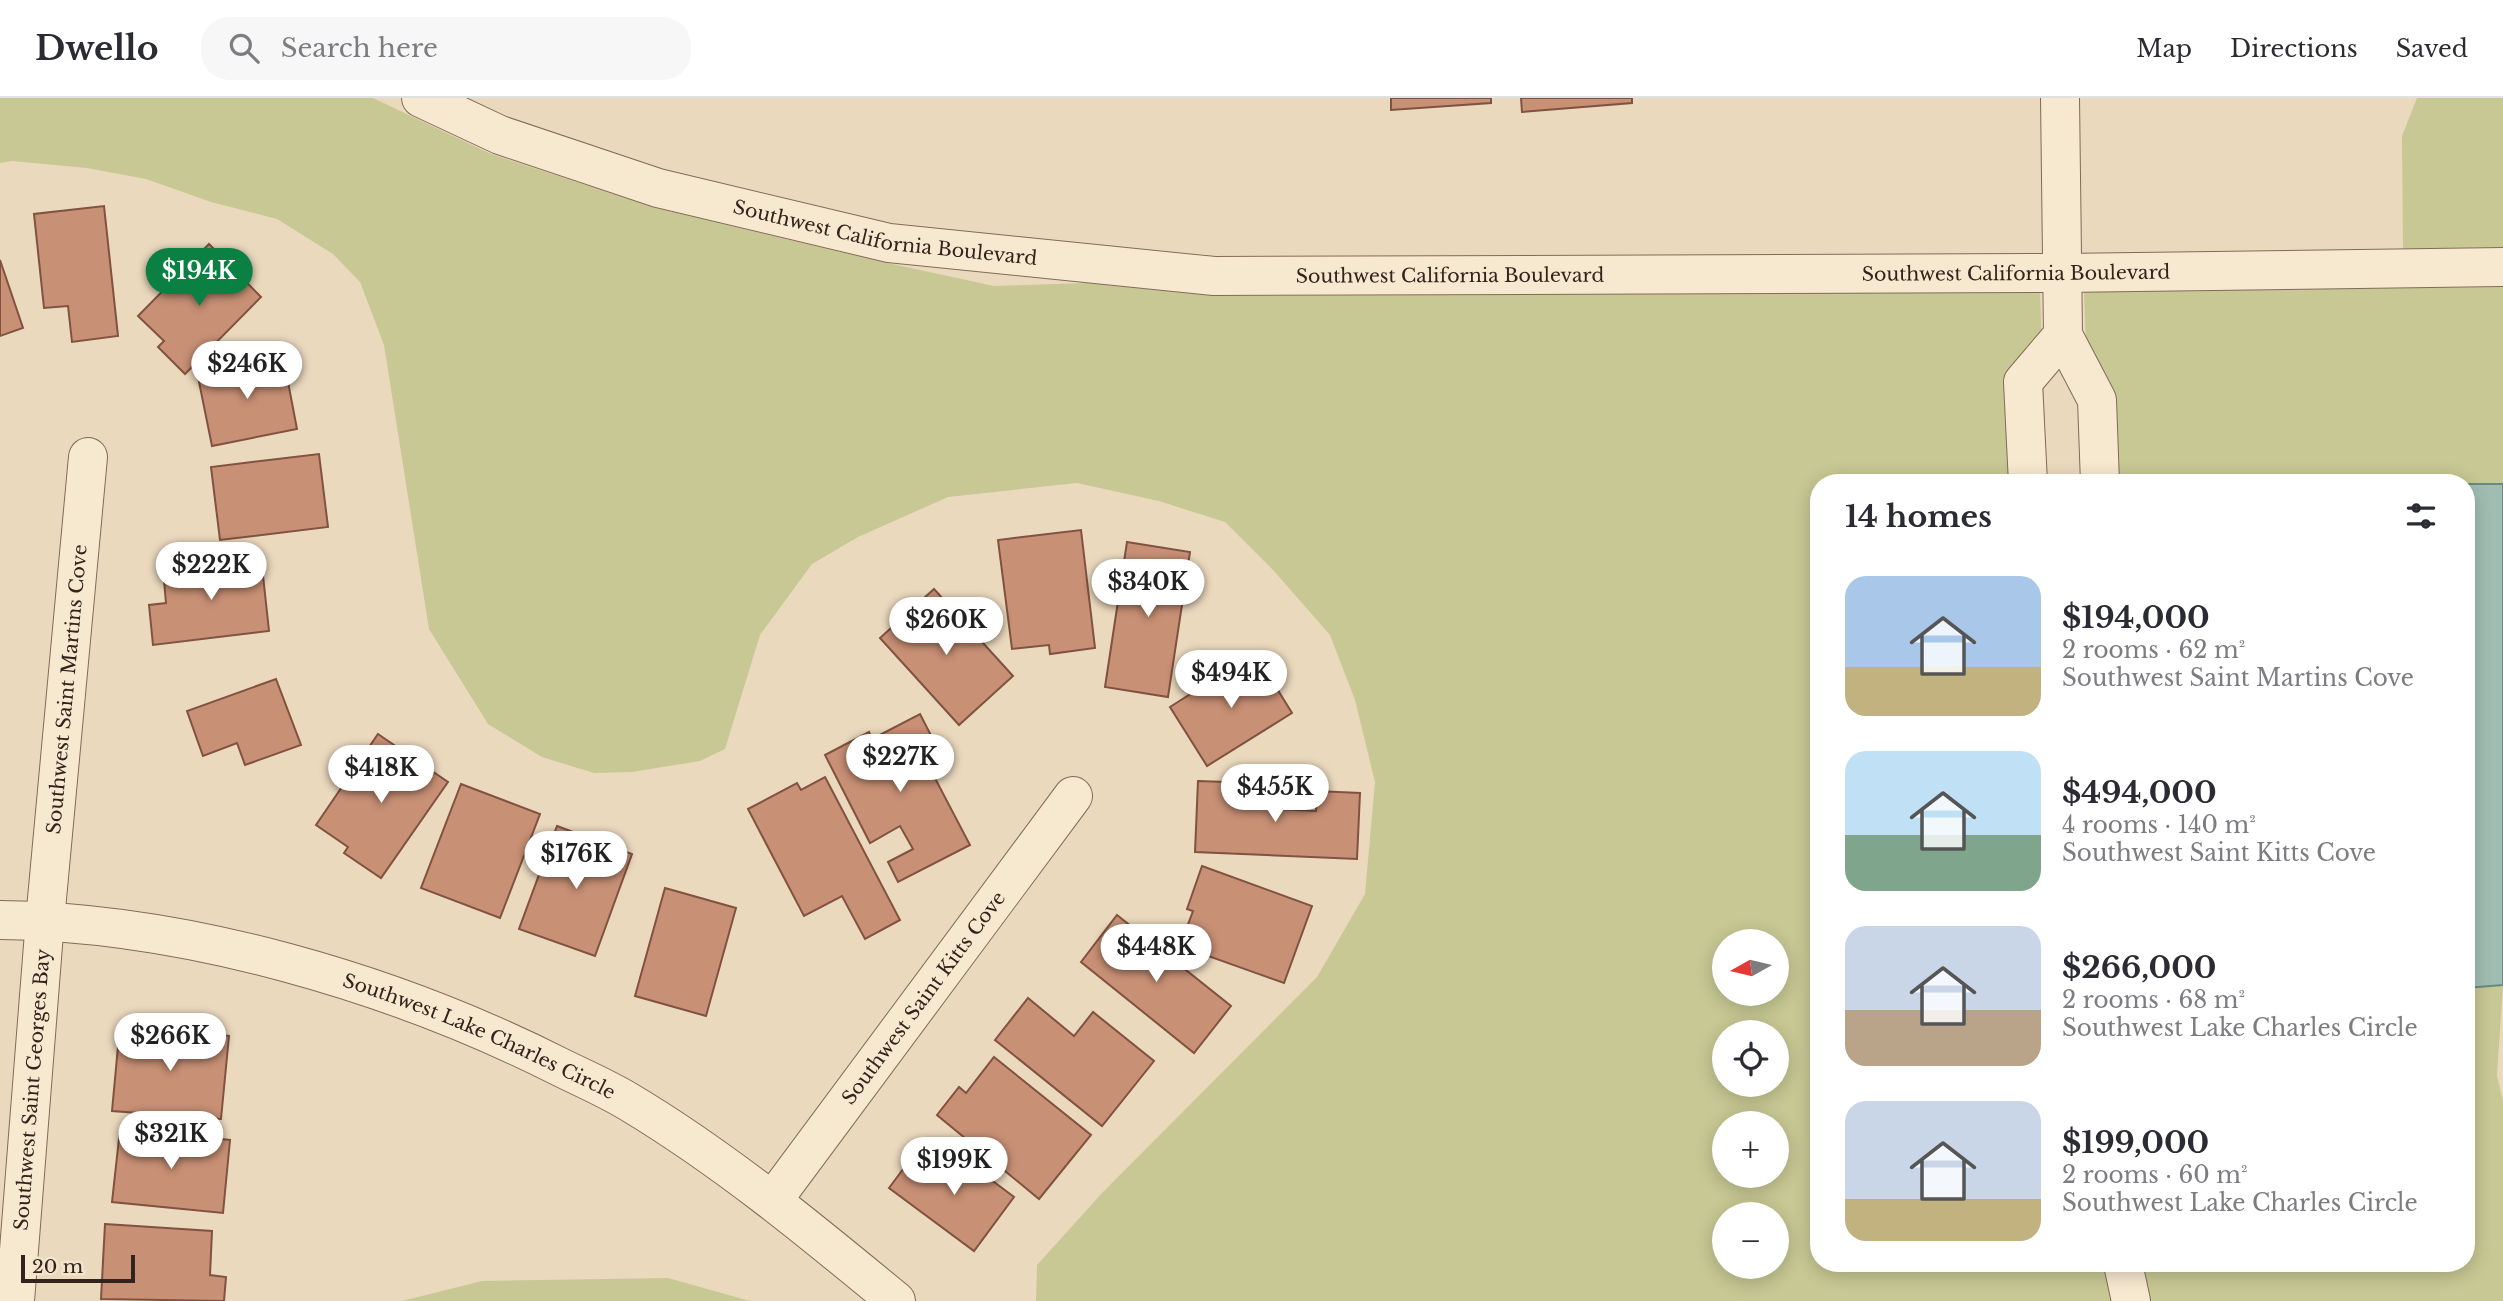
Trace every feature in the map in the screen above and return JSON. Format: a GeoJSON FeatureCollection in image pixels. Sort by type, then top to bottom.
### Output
{"type":"FeatureCollection","features":[{"type":"Feature","properties":{"kind":"street","name":"Southwest California Boulevard"},"geometry":{"type":"LineString","coordinates":[[421,98],[500,135],[658,188],[889,243],[1214,276],[2061,273],[2503,267]]}},
{"type":"Feature","properties":{"kind":"street"},"geometry":{"type":"LineString","coordinates":[[2060,98],[2063,335],[2098,400],[2100,474]]}},
{"type":"Feature","properties":{"kind":"street"},"geometry":{"type":"LineString","coordinates":[[2028,474],[2023,382],[2063,335]]}},
{"type":"Feature","properties":{"kind":"street","name":"Southwest Saint Martins Cove"},"geometry":{"type":"LineString","coordinates":[[45,920],[88,457]]}},
{"type":"Feature","properties":{"kind":"street","name":"Southwest Saint Kitts Cove"},"geometry":{"type":"LineString","coordinates":[[773,1200],[1073,796]]}},
{"type":"Feature","properties":{"kind":"street","name":"Southwest Lake Charles Circle"},"geometry":{"type":"LineString","coordinates":[[0,920],[45,920],[171,936],[377,989],[497,1035],[628,1102],[773,1200],[896,1301]]}},
{"type":"Feature","properties":{"kind":"street","name":"Southwest Saint Georges Bay"},"geometry":{"type":"LineString","coordinates":[[15,1301],[45,920]]}},
{"type":"Feature","properties":{"kind":"street"},"geometry":{"type":"LineString","coordinates":[[2125,1272],[2131,1301]]}},
{"type":"Feature","properties":{"kind":"green space"},"geometry":{"type":"Polygon","coordinates":[[[0,98],[373,98],[491,154],[652,207],[994,286],[1087,283],[1214,296],[2040,292],[2047,474],[1810,474],[1810,1272],[2475,1272],[2475,987],[2503,985],[2497,1075],[2503,1102],[2503,1301],[1036,1301],[1037,1265],[1103,1192],[1317,977],[1365,894],[1375,782],[1355,700],[1330,635],[1274,571],[1225,522],[1159,501],[1077,483],[948,497],[858,537],[812,564],[760,635],[725,749],[700,761],[632,772],[594,773],[542,757],[488,724],[429,629],[384,345],[360,282],[333,254],[277,219],[211,202],[146,179],[87,168],[12,161],[0,163],[0,98]]]}},
{"type":"Feature","properties":{"kind":"green space"},"geometry":{"type":"Polygon","coordinates":[[[2417,98],[2503,98],[2503,247],[2403,249],[2402,136],[2417,98]]]}},
{"type":"Feature","properties":{"kind":"green space"},"geometry":{"type":"Polygon","coordinates":[[[2503,287],[2503,484],[2475,484],[2475,474],[2091,474],[2084,292],[2503,287]]]}},
{"type":"Feature","properties":{"kind":"green space"},"geometry":{"type":"Polygon","coordinates":[[[668,1278],[750,1301],[402,1301],[482,1281],[668,1278]]]}},
{"type":"Feature","properties":{"kind":"shaded area"},"geometry":{"type":"Polygon","coordinates":[[[2475,484],[2503,484],[2503,985],[2475,987],[2475,484]]]}},
{"type":"Feature","properties":{"kind":"building"},"geometry":{"type":"Polygon","coordinates":[[[1391,98],[1491,98],[1491,103],[1391,110],[1391,98]]]}},
{"type":"Feature","properties":{"kind":"building"},"geometry":{"type":"Polygon","coordinates":[[[1521,98],[1632,98],[1632,103],[1522,112],[1521,98]]]}},
{"type":"Feature","properties":{"kind":"building"},"geometry":{"type":"Polygon","coordinates":[[[104,206],[118,336],[72,342],[68,306],[44,308],[34,214],[104,206]]]}},
{"type":"Feature","properties":{"kind":"building"},"geometry":{"type":"Polygon","coordinates":[[[209,244],[261,297],[185,374],[158,347],[164,341],[138,316],[209,244]]]}},
{"type":"Feature","properties":{"kind":"building"},"geometry":{"type":"Polygon","coordinates":[[[0,260],[23,328],[0,336],[0,260]]]}},
{"type":"Feature","properties":{"kind":"building"},"geometry":{"type":"Polygon","coordinates":[[[283,356],[297,429],[212,446],[197,372],[283,356]]]}},
{"type":"Feature","properties":{"kind":"building"},"geometry":{"type":"Polygon","coordinates":[[[319,454],[328,527],[220,540],[211,467],[319,454]]]}},
{"type":"Feature","properties":{"kind":"building"},"geometry":{"type":"Polygon","coordinates":[[[1081,530],[1095,648],[1050,654],[1049,645],[1012,649],[998,540],[1081,530]]]}},
{"type":"Feature","properties":{"kind":"building"},"geometry":{"type":"Polygon","coordinates":[[[1127,542],[1190,552],[1168,697],[1105,687],[1127,542]]]}},
{"type":"Feature","properties":{"kind":"building"},"geometry":{"type":"Polygon","coordinates":[[[261,557],[269,631],[153,645],[149,605],[166,603],[163,568],[261,557]]]}},
{"type":"Feature","properties":{"kind":"building"},"geometry":{"type":"Polygon","coordinates":[[[934,589],[1013,676],[959,725],[880,638],[934,589]]]}},
{"type":"Feature","properties":{"kind":"building"},"geometry":{"type":"Polygon","coordinates":[[[1255,653],[1292,713],[1207,766],[1170,707],[1255,653]]]}},
{"type":"Feature","properties":{"kind":"building"},"geometry":{"type":"Polygon","coordinates":[[[276,679],[301,745],[245,765],[237,743],[203,756],[187,711],[276,679]]]}},
{"type":"Feature","properties":{"kind":"building"},"geometry":{"type":"Polygon","coordinates":[[[920,714],[940,753],[926,761],[970,845],[898,882],[888,862],[913,849],[900,826],[870,843],[825,755],[869,732],[872,739],[920,714]]]}},
{"type":"Feature","properties":{"kind":"building"},"geometry":{"type":"Polygon","coordinates":[[[378,734],[448,782],[381,878],[344,853],[348,847],[316,825],[378,734]]]}},
{"type":"Feature","properties":{"kind":"building"},"geometry":{"type":"Polygon","coordinates":[[[825,777],[900,920],[865,939],[842,896],[804,916],[748,809],[797,783],[801,790],[825,777]]]}},
{"type":"Feature","properties":{"kind":"building"},"geometry":{"type":"Polygon","coordinates":[[[1198,781],[1253,783],[1252,808],[1316,811],[1317,791],[1360,793],[1357,859],[1195,852],[1198,781]]]}},
{"type":"Feature","properties":{"kind":"building"},"geometry":{"type":"Polygon","coordinates":[[[461,784],[540,814],[500,918],[421,888],[461,784]]]}},
{"type":"Feature","properties":{"kind":"building"},"geometry":{"type":"Polygon","coordinates":[[[557,826],[632,854],[595,956],[519,929],[557,826]]]}},
{"type":"Feature","properties":{"kind":"building"},"geometry":{"type":"Polygon","coordinates":[[[1202,866],[1312,906],[1284,983],[1180,946],[1193,911],[1187,909],[1202,866]]]}},
{"type":"Feature","properties":{"kind":"building"},"geometry":{"type":"Polygon","coordinates":[[[665,888],[736,908],[706,1016],[635,996],[665,888]]]}},
{"type":"Feature","properties":{"kind":"building"},"geometry":{"type":"Polygon","coordinates":[[[1117,915],[1231,1006],[1194,1053],[1081,962],[1117,915]]]}},
{"type":"Feature","properties":{"kind":"building"},"geometry":{"type":"Polygon","coordinates":[[[1028,998],[1074,1036],[1093,1012],[1154,1061],[1102,1126],[995,1040],[1028,998]]]}},
{"type":"Feature","properties":{"kind":"building"},"geometry":{"type":"Polygon","coordinates":[[[120,1025],[229,1036],[221,1119],[112,1111],[120,1025]]]}},
{"type":"Feature","properties":{"kind":"building"},"geometry":{"type":"Polygon","coordinates":[[[994,1057],[1091,1135],[1039,1199],[937,1115],[959,1087],[966,1093],[994,1057]]]}},
{"type":"Feature","properties":{"kind":"building"},"geometry":{"type":"Polygon","coordinates":[[[120,1129],[230,1140],[223,1213],[112,1202],[120,1129]]]}},
{"type":"Feature","properties":{"kind":"building"},"geometry":{"type":"Polygon","coordinates":[[[950,1149],[1014,1197],[974,1251],[889,1188],[913,1156],[933,1171],[950,1149]]]}},
{"type":"Feature","properties":{"kind":"building"},"geometry":{"type":"Polygon","coordinates":[[[105,1224],[212,1231],[210,1275],[226,1277],[224,1301],[101,1299],[105,1224]]]}}]}
